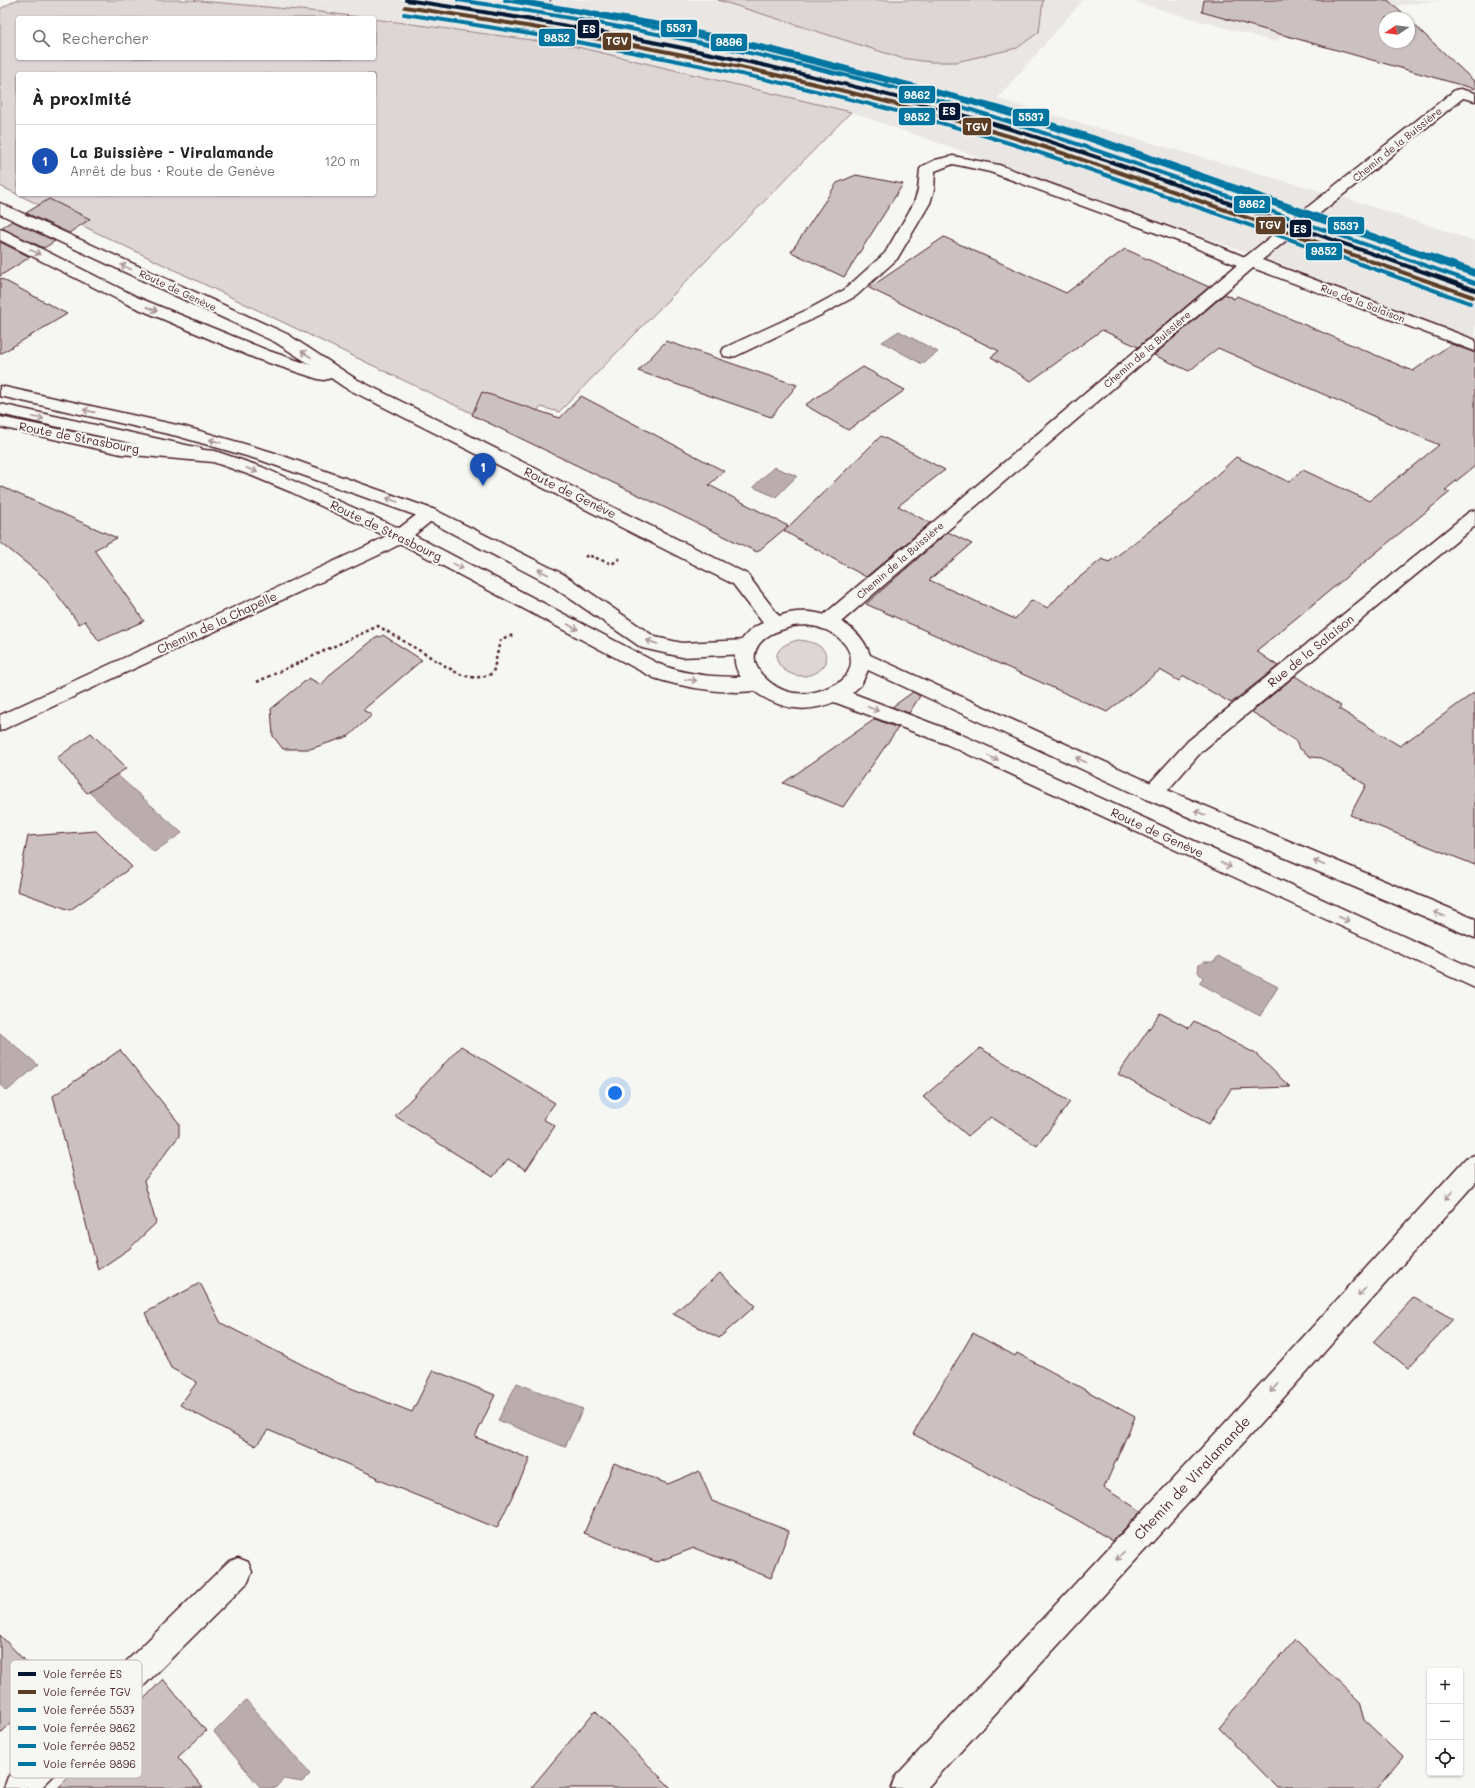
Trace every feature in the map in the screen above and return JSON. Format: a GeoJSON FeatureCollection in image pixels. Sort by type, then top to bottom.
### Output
{"type":"FeatureCollection","features":[{"type":"Feature","properties":{"kind":"main road","name":"Chemin de la Buissière"},"geometry":{"type":"LineString","coordinates":[[827,623],[1276,240],[1332,197],[1460,93],[1475,97]]}},
{"type":"Feature","properties":{"kind":"main road","name":"Rue de la Salaison"},"geometry":{"type":"LineString","coordinates":[[730,352],[816,312],[850,293],[891,256],[922,203],[928,169],[940,163],[953,160],[994,168],[1475,346]]}},
{"type":"Feature","properties":{"kind":"main road","name":"Route de Genève"},"geometry":{"type":"LineString","coordinates":[[0,208],[281,338],[350,383],[740,579],[774,623]]}},
{"type":"Feature","properties":{"kind":"main road","name":"Route de Genève"},"geometry":{"type":"LineString","coordinates":[[0,234],[133,301],[263,355],[350,383]]}},
{"type":"Feature","properties":{"kind":"main road","name":"Route de Strasbourg"},"geometry":{"type":"LineString","coordinates":[[0,391],[180,431],[266,456],[429,514],[556,579],[649,643],[682,650],[746,647]]}},
{"type":"Feature","properties":{"kind":"main road","name":"Route de Strasbourg"},"geometry":{"type":"LineString","coordinates":[[0,422],[121,448],[215,457],[297,488],[401,536],[606,644],[644,666],[677,678],[715,683],[756,684]]}},
{"type":"Feature","properties":{"kind":"main road","name":"Chemin de la Chapelle"},"geometry":{"type":"LineString","coordinates":[[0,724],[374,550],[401,536],[429,514]]}},
{"type":"Feature","properties":{"kind":"main road","name":"Rue de la Salaison"},"geometry":{"type":"LineString","coordinates":[[1153,793],[1195,746],[1475,516]]}},
{"type":"Feature","properties":{"kind":"main road"},"geometry":{"type":"LineString","coordinates":[[791,619],[810,619],[827,623],[841,629],[851,638],[858,648],[861,660],[858,673],[850,685],[837,695],[820,700],[802,702],[784,700],[769,694],[756,684],[747,672],[744,660],[746,647],[753,637],[762,629],[774,623],[791,619]]}},
{"type":"Feature","properties":{"kind":"main road"},"geometry":{"type":"LineString","coordinates":[[861,660],[1153,793],[1475,929]]}},
{"type":"Feature","properties":{"kind":"main road","name":"Route de Genève"},"geometry":{"type":"LineString","coordinates":[[837,695],[953,739],[1475,979]]}},
{"type":"Feature","properties":{"kind":"main road","name":"Chemin de Viralamande"},"geometry":{"type":"LineString","coordinates":[[906,1788],[1235,1432],[1475,1166]]}},
{"type":"Feature","properties":{"kind":"main road"},"geometry":{"type":"LineString","coordinates":[[142,1667],[238,1572]]}},
{"type":"Feature","properties":{"kind":"main road"},"geometry":{"type":"LineString","coordinates":[[19,1788],[29,1778]]}},
{"type":"Feature","properties":{"kind":"lane"},"geometry":{"type":"LineString","coordinates":[[0,409],[215,457]]}},
{"type":"Feature","properties":{"kind":"path"},"geometry":{"type":"LineString","coordinates":[[523,31],[550,0]]}},
{"type":"Feature","properties":{"kind":"path"},"geometry":{"type":"LineString","coordinates":[[582,559],[588,555],[612,564],[622,557]]}},
{"type":"Feature","properties":{"kind":"path"},"geometry":{"type":"LineString","coordinates":[[257,682],[378,626],[459,674],[469,678],[483,678],[493,673],[500,641],[506,637],[516,634]]}},
{"type":"Feature","properties":{"kind":"shaded area"},"geometry":{"type":"Polygon","coordinates":[[[16,0],[190,0],[351,16],[16,16],[16,60],[376,60],[376,19],[569,45],[851,112],[559,412],[541,407],[513,433],[21,196],[376,196],[376,72],[16,72],[16,194],[0,186],[0,9],[16,0]]]}},
{"type":"Feature","properties":{"kind":"shaded area"},"geometry":{"type":"Polygon","coordinates":[[[190,0],[1083,0],[997,99],[1352,200],[1475,241],[1475,340],[1280,264],[851,112],[569,45],[376,18],[376,16],[354,16],[190,0]]]}},
{"type":"Feature","properties":{"kind":"shaded area"},"geometry":{"type":"Polygon","coordinates":[[[718,0],[1043,0],[1039,32],[1017,48],[956,62],[930,62],[901,58],[718,0]]]}},
{"type":"Feature","properties":{"kind":"shaded area"},"geometry":{"type":"Polygon","coordinates":[[[1128,0],[1316,0],[1276,42],[1128,0]]]}},
{"type":"Feature","properties":{"kind":"shaded area"},"geometry":{"type":"Polygon","coordinates":[[[1319,0],[1440,0],[1358,11],[1319,0]]]}},
{"type":"Feature","properties":{"kind":"shaded area"},"geometry":{"type":"Polygon","coordinates":[[[899,331],[938,352],[922,364],[882,342],[899,331]]]}},
{"type":"Feature","properties":{"kind":"shaded area"},"geometry":{"type":"Polygon","coordinates":[[[774,467],[797,476],[776,497],[753,487],[774,467]]]}},
{"type":"Feature","properties":{"kind":"shaded area"},"geometry":{"type":"Polygon","coordinates":[[[798,640],[814,643],[825,652],[826,663],[816,673],[805,676],[793,675],[784,670],[778,662],[777,654],[783,646],[798,640]]]}},
{"type":"Feature","properties":{"kind":"shaded area"},"geometry":{"type":"Polygon","coordinates":[[[105,764],[182,833],[154,852],[77,781],[105,764]]]}},
{"type":"Feature","properties":{"kind":"shaded area"},"geometry":{"type":"Polygon","coordinates":[[[1218,956],[1278,987],[1260,1016],[1199,983],[1203,978],[1198,972],[1199,965],[1203,962],[1214,962],[1218,956]]]}},
{"type":"Feature","properties":{"kind":"shaded area"},"geometry":{"type":"Polygon","coordinates":[[[0,1033],[38,1065],[7,1091],[0,1085],[0,1033]]]}},
{"type":"Feature","properties":{"kind":"shaded area"},"geometry":{"type":"Polygon","coordinates":[[[517,1383],[583,1409],[565,1447],[498,1420],[517,1383]]]}},
{"type":"Feature","properties":{"kind":"shaded area"},"geometry":{"type":"Polygon","coordinates":[[[246,1700],[310,1774],[302,1782],[284,1779],[275,1788],[261,1788],[214,1732],[246,1700]]]}},
{"type":"Feature","properties":{"kind":"building"},"geometry":{"type":"Polygon","coordinates":[[[1204,0],[1388,0],[1401,12],[1379,12],[1379,48],[1415,48],[1415,26],[1475,82],[1475,89],[1202,12],[1204,0]]]}},
{"type":"Feature","properties":{"kind":"building"},"geometry":{"type":"Polygon","coordinates":[[[856,175],[903,184],[844,277],[791,252],[837,183],[856,175]]]}},
{"type":"Feature","properties":{"kind":"building"},"geometry":{"type":"Polygon","coordinates":[[[49,199],[90,219],[69,233],[26,213],[49,199]]]}},
{"type":"Feature","properties":{"kind":"building"},"geometry":{"type":"Polygon","coordinates":[[[12,221],[55,241],[44,248],[1,228],[12,221]]]}},
{"type":"Feature","properties":{"kind":"building"},"geometry":{"type":"Polygon","coordinates":[[[944,237],[1066,293],[1125,249],[1209,287],[1138,347],[1102,330],[1031,381],[991,357],[999,351],[869,288],[944,237]]]}},
{"type":"Feature","properties":{"kind":"building"},"geometry":{"type":"Polygon","coordinates":[[[0,242],[30,257],[0,276],[0,242]]]}},
{"type":"Feature","properties":{"kind":"building"},"geometry":{"type":"Polygon","coordinates":[[[0,278],[67,314],[0,354],[0,278]]]}},
{"type":"Feature","properties":{"kind":"building"},"geometry":{"type":"Polygon","coordinates":[[[1225,294],[1234,299],[1237,296],[1413,371],[1451,344],[1475,353],[1475,466],[1445,490],[1450,492],[1256,651],[1278,666],[1231,703],[1184,676],[1179,681],[1160,670],[1107,712],[866,604],[948,532],[972,544],[929,580],[1015,619],[1032,600],[1048,608],[1065,589],[1102,559],[1109,562],[1191,499],[1236,457],[1289,482],[1303,470],[1369,501],[1439,445],[1218,348],[1189,371],[1154,355],[1225,294]]]}},
{"type":"Feature","properties":{"kind":"building"},"geometry":{"type":"Polygon","coordinates":[[[666,341],[797,385],[771,417],[638,371],[666,341]]]}},
{"type":"Feature","properties":{"kind":"building"},"geometry":{"type":"Polygon","coordinates":[[[863,367],[905,390],[848,430],[805,405],[863,367]]]}},
{"type":"Feature","properties":{"kind":"building"},"geometry":{"type":"Polygon","coordinates":[[[482,392],[560,418],[581,396],[724,471],[709,485],[788,526],[757,552],[472,415],[482,392]]]}},
{"type":"Feature","properties":{"kind":"building"},"geometry":{"type":"Polygon","coordinates":[[[881,436],[945,470],[898,506],[930,523],[866,577],[784,531],[881,436]]]}},
{"type":"Feature","properties":{"kind":"building"},"geometry":{"type":"Polygon","coordinates":[[[0,486],[117,538],[94,550],[144,621],[99,641],[85,621],[79,624],[46,579],[0,542],[0,486]]]}},
{"type":"Feature","properties":{"kind":"building"},"geometry":{"type":"Polygon","coordinates":[[[383,635],[422,660],[363,710],[372,715],[349,736],[310,749],[283,749],[273,736],[271,709],[309,678],[321,685],[333,672],[378,636],[380,637],[383,635]]]}},
{"type":"Feature","properties":{"kind":"building"},"geometry":{"type":"Polygon","coordinates":[[[1295,676],[1341,706],[1339,709],[1400,746],[1475,692],[1475,865],[1350,815],[1366,785],[1322,758],[1311,757],[1299,748],[1295,740],[1252,712],[1295,676]]]}},
{"type":"Feature","properties":{"kind":"building"},"geometry":{"type":"Polygon","coordinates":[[[913,692],[920,696],[909,713],[892,707],[913,692]]]}},
{"type":"Feature","properties":{"kind":"building"},"geometry":{"type":"Polygon","coordinates":[[[875,719],[898,728],[843,807],[783,783],[875,719]]]}},
{"type":"Feature","properties":{"kind":"building"},"geometry":{"type":"Polygon","coordinates":[[[91,733],[127,768],[87,793],[57,758],[91,733]]]}},
{"type":"Feature","properties":{"kind":"building"},"geometry":{"type":"Polygon","coordinates":[[[96,831],[132,867],[70,910],[17,891],[28,836],[96,831]]]}},
{"type":"Feature","properties":{"kind":"building"},"geometry":{"type":"Polygon","coordinates":[[[1160,1013],[1189,1028],[1194,1021],[1256,1054],[1290,1087],[1231,1089],[1209,1124],[1118,1074],[1160,1013]]]}},
{"type":"Feature","properties":{"kind":"building"},"geometry":{"type":"Polygon","coordinates":[[[461,1046],[555,1103],[543,1119],[555,1126],[526,1170],[508,1159],[493,1177],[395,1116],[461,1046]]]}},
{"type":"Feature","properties":{"kind":"building"},"geometry":{"type":"Polygon","coordinates":[[[980,1048],[1070,1102],[1037,1146],[991,1117],[968,1136],[923,1097],[980,1048]]]}},
{"type":"Feature","properties":{"kind":"building"},"geometry":{"type":"Polygon","coordinates":[[[120,1050],[179,1123],[179,1136],[144,1181],[156,1223],[129,1249],[98,1270],[53,1096],[120,1050]]]}},
{"type":"Feature","properties":{"kind":"building"},"geometry":{"type":"Polygon","coordinates":[[[720,1273],[755,1306],[719,1338],[673,1314],[720,1273]]]}},
{"type":"Feature","properties":{"kind":"building"},"geometry":{"type":"Polygon","coordinates":[[[200,1283],[221,1323],[338,1383],[412,1412],[433,1370],[495,1395],[475,1437],[530,1459],[497,1528],[376,1479],[377,1477],[268,1430],[256,1446],[180,1405],[197,1382],[171,1368],[145,1313],[200,1283]]]}},
{"type":"Feature","properties":{"kind":"building"},"geometry":{"type":"Polygon","coordinates":[[[1414,1297],[1453,1319],[1408,1368],[1374,1341],[1414,1297]]]}},
{"type":"Feature","properties":{"kind":"building"},"geometry":{"type":"Polygon","coordinates":[[[973,1333],[1015,1356],[1017,1353],[1135,1417],[1104,1488],[1141,1511],[1113,1541],[1074,1518],[913,1434],[973,1333]]]}},
{"type":"Feature","properties":{"kind":"building"},"geometry":{"type":"Polygon","coordinates":[[[614,1463],[668,1484],[699,1471],[712,1501],[789,1531],[771,1578],[694,1548],[657,1562],[584,1533],[614,1463]]]}},
{"type":"Feature","properties":{"kind":"building"},"geometry":{"type":"Polygon","coordinates":[[[0,1635],[24,1660],[10,1660],[10,1724],[0,1734],[0,1635]]]}},
{"type":"Feature","properties":{"kind":"building"},"geometry":{"type":"Polygon","coordinates":[[[1294,1639],[1359,1702],[1364,1720],[1403,1757],[1377,1788],[1278,1788],[1219,1728],[1294,1639]]]}},
{"type":"Feature","properties":{"kind":"building"},"geometry":{"type":"Polygon","coordinates":[[[163,1679],[206,1731],[178,1757],[203,1788],[58,1788],[68,1778],[142,1778],[142,1701],[163,1679]]]}},
{"type":"Feature","properties":{"kind":"building"},"geometry":{"type":"Polygon","coordinates":[[[595,1711],[671,1788],[531,1788],[595,1711]]]}},
{"type":"Feature","properties":{"kind":"rail line","name":"ES"},"geometry":{"type":"LineString","coordinates":[[406,0],[627,36],[773,67],[918,103],[990,123],[1067,147],[1475,290]]}},
{"type":"Feature","properties":{"kind":"rail line","name":"9862"},"geometry":{"type":"LineString","coordinates":[[458,0],[600,22],[670,36],[810,67],[949,104],[1086,146],[1475,283]]}},
{"type":"Feature","properties":{"kind":"rail line","name":"9896"},"geometry":{"type":"LineString","coordinates":[[505,0],[700,36],[829,65],[956,98],[1088,139],[1475,275]]}},
{"type":"Feature","properties":{"kind":"rail line","name":"5537"},"geometry":{"type":"LineString","coordinates":[[515,0],[655,23],[774,49],[1001,108],[1108,142],[1475,271]]}},
{"type":"Feature","properties":{"kind":"rail line","name":"TGV"},"geometry":{"type":"LineString","coordinates":[[405,7],[626,43],[772,74],[916,110],[1066,154],[1473,297]]}},
{"type":"Feature","properties":{"kind":"rail line","name":"9852"},"geometry":{"type":"LineString","coordinates":[[404,14],[551,37],[697,64],[770,80],[914,116],[986,136],[1064,161],[1470,303]]}},
{"type":"Feature","properties":{"kind":"place","name":"La Buissière - Viralamande"},"geometry":{"type":"Point","coordinates":[483,486]}}]}
